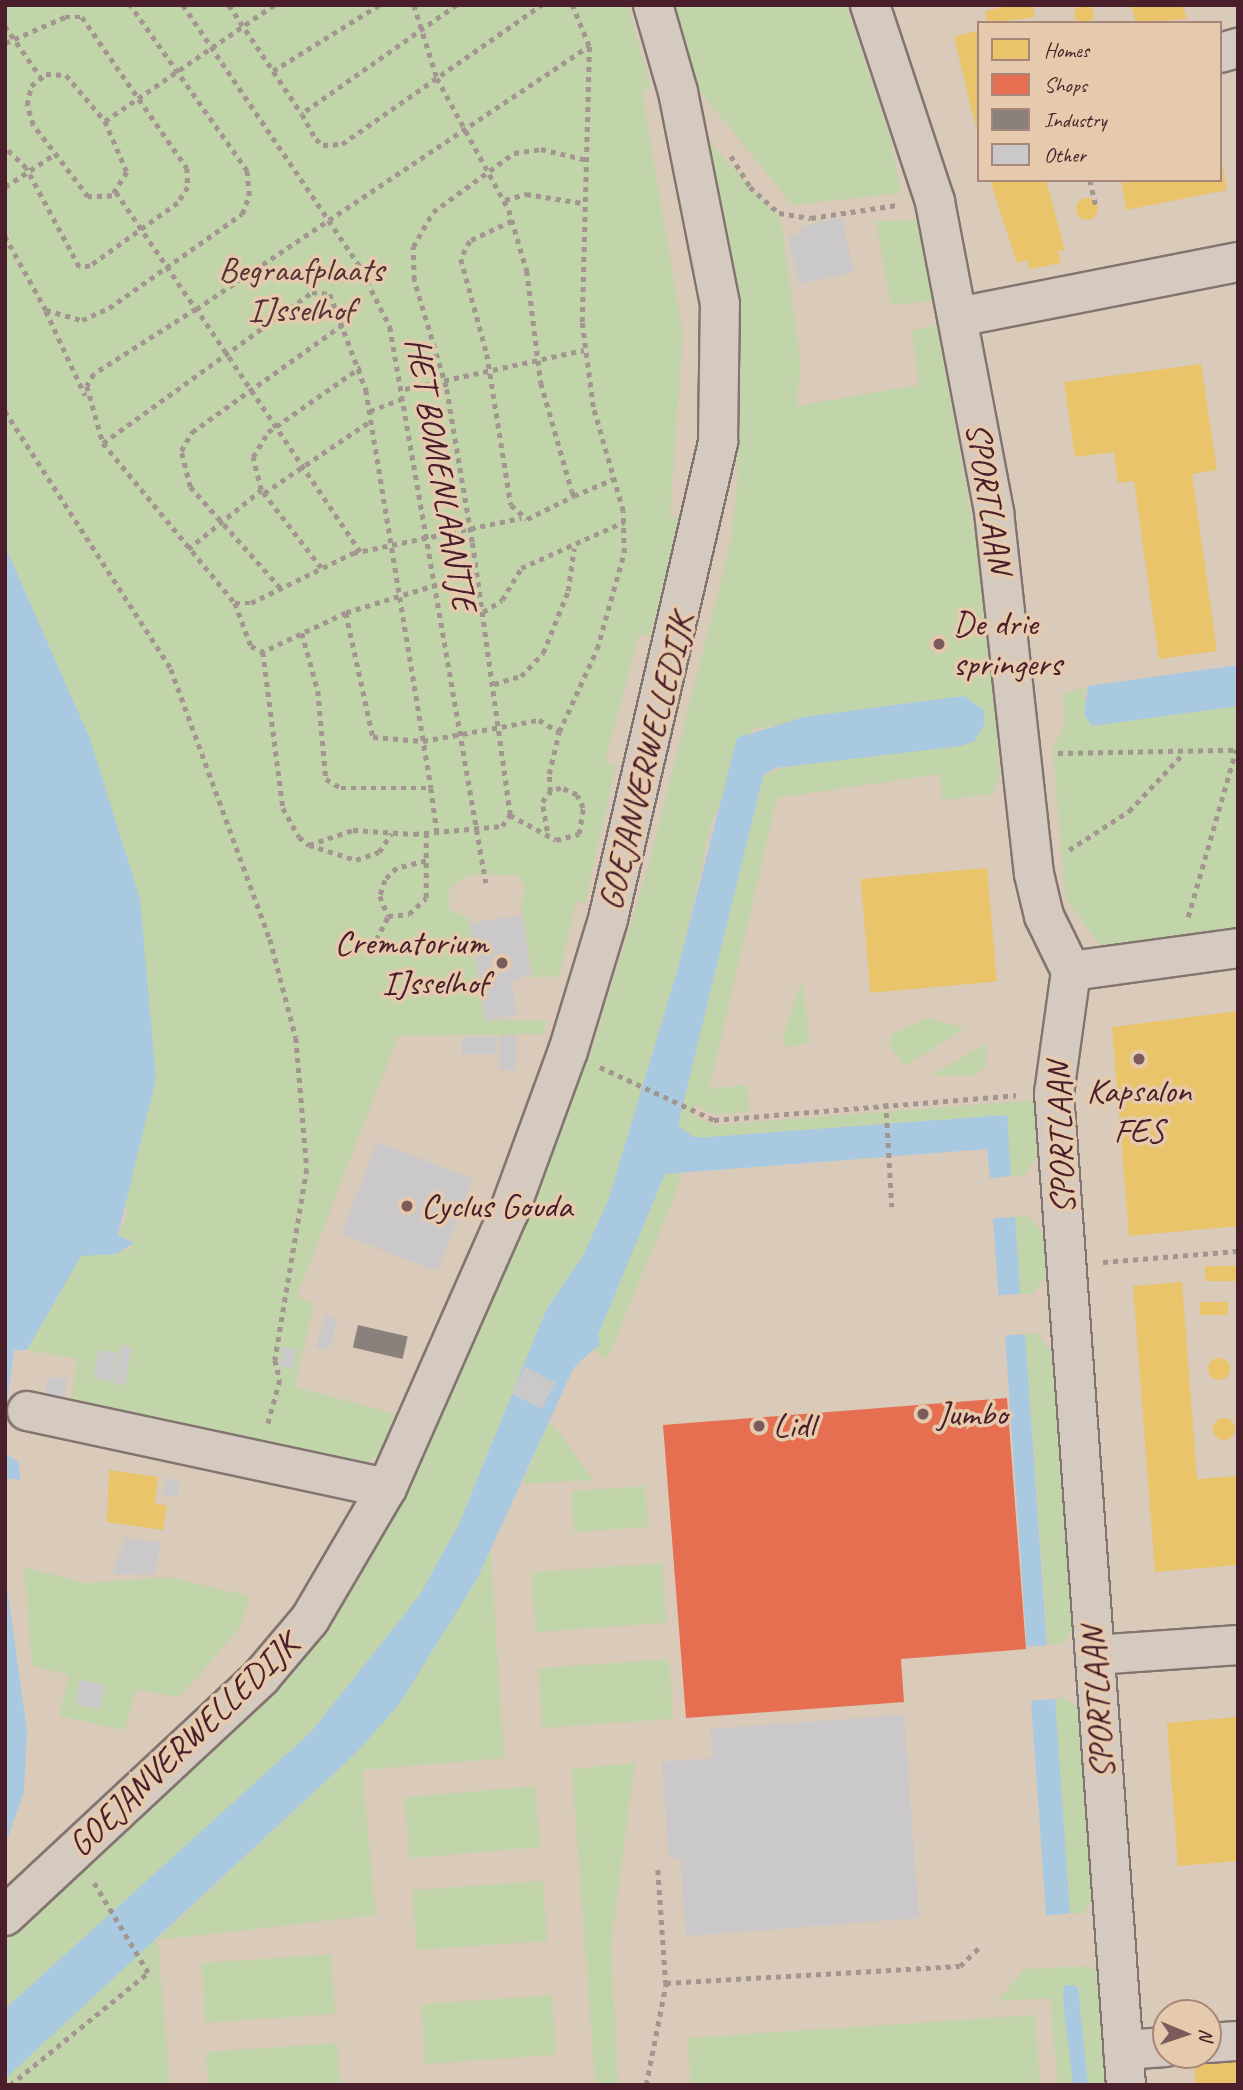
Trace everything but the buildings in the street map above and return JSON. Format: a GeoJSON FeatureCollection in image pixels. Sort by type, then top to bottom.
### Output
{"type":"FeatureCollection","features":[{"type":"Feature","properties":{"kind":"street","name":"GOEJANVERWELLEDIJK"},"geometry":{"type":"LineString","coordinates":[[5,1916],[261,1677],[310,1619],[387,1488],[509,1212],[568,1051],[608,919],[718,442],[720,304],[678,92],[653,5]]}},
{"type":"Feature","properties":{"kind":"street","name":"SPORTLAAN"},"geometry":{"type":"LineString","coordinates":[[870,5],[935,202],[994,512],[1034,873],[1044,916],[1071,971],[1054,1093],[1125,2067]]}},
{"type":"Feature","properties":{"kind":"street"},"geometry":{"type":"LineString","coordinates":[[958,317],[1238,262]]}},
{"type":"Feature","properties":{"kind":"street"},"geometry":{"type":"LineString","coordinates":[[1071,971],[1238,948]]}},
{"type":"Feature","properties":{"kind":"street"},"geometry":{"type":"LineString","coordinates":[[27,1411],[387,1488]]}},
{"type":"Feature","properties":{"kind":"street"},"geometry":{"type":"LineString","coordinates":[[1095,1655],[1238,1645]]}},
{"type":"Feature","properties":{"kind":"street"},"geometry":{"type":"LineString","coordinates":[[1125,2067],[1152,2054]]}},
{"type":"Feature","properties":{"kind":"path"},"geometry":{"type":"LineString","coordinates":[[46,310],[72,321],[95,316],[237,218],[250,187],[247,171],[130,5]]}},
{"type":"Feature","properties":{"kind":"path","name":"HET BOMENLAANTJE"},"geometry":{"type":"LineString","coordinates":[[183,5],[375,291],[405,390],[486,883]]}},
{"type":"Feature","properties":{"kind":"path"},"geometry":{"type":"LineString","coordinates":[[229,5],[316,139],[334,147],[541,5]]}},
{"type":"Feature","properties":{"kind":"path"},"geometry":{"type":"LineString","coordinates":[[104,121],[274,5]]}},
{"type":"Feature","properties":{"kind":"path"},"geometry":{"type":"LineString","coordinates":[[273,71],[379,5]]}},
{"type":"Feature","properties":{"kind":"path"},"geometry":{"type":"LineString","coordinates":[[414,5],[437,78],[462,130],[505,200],[512,221],[527,271],[537,360],[574,496]]}},
{"type":"Feature","properties":{"kind":"path"},"geometry":{"type":"LineString","coordinates":[[302,114],[457,5]]}},
{"type":"Feature","properties":{"kind":"path"},"geometry":{"type":"LineString","coordinates":[[547,831],[542,802],[550,792],[559,732],[597,649],[620,576],[624,522],[584,350],[582,203],[587,160],[589,46],[572,5]]}},
{"type":"Feature","properties":{"kind":"path"},"geometry":{"type":"LineString","coordinates":[[5,43],[65,17],[82,17],[138,96],[188,177],[183,199],[141,230],[79,267],[29,173],[5,148]]}},
{"type":"Feature","properties":{"kind":"path"},"geometry":{"type":"LineString","coordinates":[[5,26],[40,76]]}},
{"type":"Feature","properties":{"kind":"path"},"geometry":{"type":"LineString","coordinates":[[86,397],[94,374],[196,309],[327,218],[589,46]]}},
{"type":"Feature","properties":{"kind":"path"},"geometry":{"type":"LineString","coordinates":[[116,192],[88,197],[55,154],[27,105],[30,86],[40,76],[58,72],[75,80],[104,121],[125,161],[116,192],[360,552]]}},
{"type":"Feature","properties":{"kind":"path"},"geometry":{"type":"LineString","coordinates":[[725,146],[750,187],[779,213],[811,218],[935,202]]}},
{"type":"Feature","properties":{"kind":"path"},"geometry":{"type":"LineString","coordinates":[[309,845],[334,832],[391,834],[502,826],[510,815],[494,684],[470,529],[444,380],[414,280],[414,247],[433,212],[486,172],[525,150],[587,160]]}},
{"type":"Feature","properties":{"kind":"path"},"geometry":{"type":"LineString","coordinates":[[5,187],[55,154]]}},
{"type":"Feature","properties":{"kind":"path"},"geometry":{"type":"LineString","coordinates":[[1090,182],[1096,205]]}},
{"type":"Feature","properties":{"kind":"path"},"geometry":{"type":"LineString","coordinates":[[505,200],[526,194],[582,203]]}},
{"type":"Feature","properties":{"kind":"path"},"geometry":{"type":"LineString","coordinates":[[512,221],[470,241],[461,259],[489,370],[510,505],[521,518]]}},
{"type":"Feature","properties":{"kind":"path"},"geometry":{"type":"LineString","coordinates":[[5,236],[46,310],[86,397],[103,443],[235,603],[251,646],[263,652]]}},
{"type":"Feature","properties":{"kind":"path"},"geometry":{"type":"LineString","coordinates":[[103,443],[224,350],[318,290],[330,294],[345,323],[360,367],[372,419],[438,831]]}},
{"type":"Feature","properties":{"kind":"path"},"geometry":{"type":"LineString","coordinates":[[280,588],[183,477],[181,451],[192,432],[345,323]]}},
{"type":"Feature","properties":{"kind":"path"},"geometry":{"type":"LineString","coordinates":[[405,390],[584,350]]}},
{"type":"Feature","properties":{"kind":"path"},"geometry":{"type":"LineString","coordinates":[[321,569],[262,491],[253,457],[276,427],[360,367]]}},
{"type":"Feature","properties":{"kind":"path"},"geometry":{"type":"LineString","coordinates":[[370,411],[406,397]]}},
{"type":"Feature","properties":{"kind":"path"},"geometry":{"type":"LineString","coordinates":[[5,411],[171,669],[270,939],[296,1038],[307,1168],[275,1360],[280,1380],[258,1460]]}},
{"type":"Feature","properties":{"kind":"path"},"geometry":{"type":"LineString","coordinates":[[188,549],[262,491],[372,419]]}},
{"type":"Feature","properties":{"kind":"path"},"geometry":{"type":"LineString","coordinates":[[235,603],[280,588],[360,552],[521,518],[613,479]]}},
{"type":"Feature","properties":{"kind":"path"},"geometry":{"type":"LineString","coordinates":[[483,612],[502,600],[521,568],[574,548],[624,522]]}},
{"type":"Feature","properties":{"kind":"path"},"geometry":{"type":"LineString","coordinates":[[494,684],[521,676],[543,653],[560,616],[574,548]]}},
{"type":"Feature","properties":{"kind":"path"},"geometry":{"type":"LineString","coordinates":[[263,652],[346,613],[398,593],[437,585]]}},
{"type":"Feature","properties":{"kind":"path"},"geometry":{"type":"LineString","coordinates":[[346,613],[373,737],[423,741],[462,737],[545,720],[559,732]]}},
{"type":"Feature","properties":{"kind":"path"},"geometry":{"type":"LineString","coordinates":[[302,632],[318,691],[329,783],[431,788]]}},
{"type":"Feature","properties":{"kind":"path"},"geometry":{"type":"LineString","coordinates":[[263,652],[283,808],[309,845],[356,860],[379,852],[391,834]]}},
{"type":"Feature","properties":{"kind":"path"},"geometry":{"type":"LineString","coordinates":[[1022,753],[1183,754],[1237,750],[1178,955]]}},
{"type":"Feature","properties":{"kind":"path"},"geometry":{"type":"LineString","coordinates":[[1034,873],[1129,811],[1183,754]]}},
{"type":"Feature","properties":{"kind":"path"},"geometry":{"type":"LineString","coordinates":[[510,815],[538,833],[547,831],[568,842],[583,823],[578,795],[561,788],[550,792]]}},
{"type":"Feature","properties":{"kind":"path"},"geometry":{"type":"LineString","coordinates":[[388,916],[409,914],[426,898],[426,832]]}},
{"type":"Feature","properties":{"kind":"path"},"geometry":{"type":"LineString","coordinates":[[376,940],[388,916],[380,896],[384,880],[397,868],[426,861]]}},
{"type":"Feature","properties":{"kind":"path"},"geometry":{"type":"LineString","coordinates":[[626,1079],[713,1120],[886,1103],[1054,1093]]}},
{"type":"Feature","properties":{"kind":"path"},"geometry":{"type":"LineString","coordinates":[[886,1103],[892,1207]]}},
{"type":"Feature","properties":{"kind":"path"},"geometry":{"type":"LineString","coordinates":[[1066,1264],[1238,1251]]}},
{"type":"Feature","properties":{"kind":"path"},"geometry":{"type":"LineString","coordinates":[[646,2085],[666,1983],[658,1870]]}},
{"type":"Feature","properties":{"kind":"path"},"geometry":{"type":"LineString","coordinates":[[10,2085],[148,1973],[104,1908]]}},
{"type":"Feature","properties":{"kind":"path"},"geometry":{"type":"LineString","coordinates":[[666,1983],[960,1966],[980,1947]]}},
{"type":"Feature","properties":{"kind":"green space","name":"Begraafplaats IJsselhof"},"geometry":{"type":"Polygon","coordinates":[[[5,5],[628,5],[651,89],[642,92],[683,334],[670,516],[680,518],[650,636],[639,634],[605,762],[616,765],[585,903],[576,902],[559,976],[533,978],[521,905],[525,886],[516,875],[469,875],[449,889],[449,909],[468,918],[485,1020],[548,1020],[543,1034],[398,1036],[297,1296],[314,1304],[295,1387],[400,1415],[381,1453],[362,1465],[70,1410],[77,1359],[27,1350],[81,1255],[131,1250],[132,1239],[118,1236],[127,1214],[90,739],[5,546],[5,5]]]}},
{"type":"Feature","properties":{"kind":"green space"},"geometry":{"type":"Polygon","coordinates":[[[668,5],[846,5],[891,141],[901,193],[792,205],[687,75],[668,5]]]}},
{"type":"Feature","properties":{"kind":"green space"},"geometry":{"type":"Polygon","coordinates":[[[696,127],[781,219],[801,367],[796,406],[919,385],[912,331],[937,325],[986,598],[1000,777],[992,794],[943,800],[939,774],[777,798],[709,1089],[747,1085],[750,1111],[716,1115],[695,1105],[691,1114],[715,1125],[1036,1100],[1040,1153],[1024,1175],[1011,1176],[1007,1115],[708,1137],[693,1137],[678,1126],[763,776],[964,696],[753,729],[711,824],[678,968],[609,1198],[583,1256],[547,1308],[459,1524],[419,1596],[311,1732],[138,1890],[154,1942],[357,1752],[477,1579],[490,1539],[504,1758],[362,1770],[376,1915],[158,1940],[170,2085],[5,2085],[5,1923],[261,1679],[513,1222],[593,1046],[647,871],[731,541],[738,476],[733,358],[696,127]]]}},
{"type":"Feature","properties":{"kind":"green space"},"geometry":{"type":"Polygon","coordinates":[[[924,220],[941,300],[891,305],[876,221],[924,220]]]}},
{"type":"Feature","properties":{"kind":"green space"},"geometry":{"type":"Polygon","coordinates":[[[1088,686],[1083,699],[1238,704],[1238,932],[1101,947],[1065,897],[1053,747],[1066,724],[1063,694],[1088,686]]]}},
{"type":"Feature","properties":{"kind":"green space"},"geometry":{"type":"Polygon","coordinates":[[[802,979],[810,1042],[788,1048],[782,1040],[802,979]]]}},
{"type":"Feature","properties":{"kind":"green space"},"geometry":{"type":"Polygon","coordinates":[[[927,1018],[965,1028],[905,1066],[889,1045],[893,1034],[927,1018]]]}},
{"type":"Feature","properties":{"kind":"green space"},"geometry":{"type":"Polygon","coordinates":[[[985,1044],[986,1066],[972,1076],[930,1076],[985,1044]]]}},
{"type":"Feature","properties":{"kind":"green space"},"geometry":{"type":"Polygon","coordinates":[[[682,1173],[607,1359],[594,1351],[597,1335],[665,1174],[682,1173]]]}},
{"type":"Feature","properties":{"kind":"green space"},"geometry":{"type":"Polygon","coordinates":[[[1027,1216],[1046,1236],[1049,1271],[1033,1294],[1020,1294],[1015,1217],[1027,1216]]]}},
{"type":"Feature","properties":{"kind":"green space"},"geometry":{"type":"Polygon","coordinates":[[[1036,1333],[1053,1354],[1077,1622],[1063,1644],[1048,1645],[1025,1334],[1036,1333]]]}},
{"type":"Feature","properties":{"kind":"green space"},"geometry":{"type":"Polygon","coordinates":[[[548,1421],[558,1431],[593,1480],[523,1484],[548,1421]]]}},
{"type":"Feature","properties":{"kind":"green space"},"geometry":{"type":"Polygon","coordinates":[[[645,1486],[648,1527],[574,1532],[571,1491],[645,1486]]]}},
{"type":"Feature","properties":{"kind":"green space"},"geometry":{"type":"Polygon","coordinates":[[[662,1563],[666,1623],[536,1632],[531,1572],[662,1563]]]}},
{"type":"Feature","properties":{"kind":"green space"},"geometry":{"type":"Polygon","coordinates":[[[24,1567],[86,1583],[168,1577],[249,1596],[241,1626],[180,1697],[136,1690],[125,1730],[59,1716],[69,1675],[32,1666],[24,1567]]]}},
{"type":"Feature","properties":{"kind":"green space"},"geometry":{"type":"Polygon","coordinates":[[[669,1659],[673,1719],[543,1728],[538,1668],[669,1659]]]}},
{"type":"Feature","properties":{"kind":"green space"},"geometry":{"type":"Polygon","coordinates":[[[1064,1697],[1085,1714],[1098,1890],[1082,1915],[1070,1913],[1055,1699],[1064,1697]]]}},
{"type":"Feature","properties":{"kind":"green space"},"geometry":{"type":"Polygon","coordinates":[[[635,1763],[611,1944],[618,2085],[603,2085],[595,2081],[572,1769],[635,1763]]]}},
{"type":"Feature","properties":{"kind":"green space"},"geometry":{"type":"Polygon","coordinates":[[[535,1786],[540,1847],[410,1858],[404,1797],[535,1786]]]}},
{"type":"Feature","properties":{"kind":"green space"},"geometry":{"type":"Polygon","coordinates":[[[543,1881],[547,1941],[417,1950],[412,1890],[543,1881]]]}},
{"type":"Feature","properties":{"kind":"green space"},"geometry":{"type":"Polygon","coordinates":[[[331,1954],[335,2014],[206,2023],[201,1963],[331,1954]]]}},
{"type":"Feature","properties":{"kind":"green space"},"geometry":{"type":"Polygon","coordinates":[[[1091,1966],[1105,1985],[1111,2085],[1088,2085],[1078,1988],[1063,2000],[1073,2085],[1058,2085],[1050,1998],[998,2001],[1024,1969],[1091,1966]]]}},
{"type":"Feature","properties":{"kind":"green space"},"geometry":{"type":"Polygon","coordinates":[[[552,1995],[556,2055],[426,2064],[421,2004],[552,1995]]]}},
{"type":"Feature","properties":{"kind":"green space"},"geometry":{"type":"Polygon","coordinates":[[[1035,2015],[1040,2085],[691,2085],[688,2038],[1035,2015]]]}},
{"type":"Feature","properties":{"kind":"green space"},"geometry":{"type":"Polygon","coordinates":[[[337,2043],[340,2085],[208,2085],[206,2052],[337,2043]]]}},
{"type":"Feature","properties":{"kind":"water"},"geometry":{"type":"Polygon","coordinates":[[[5,546],[90,739],[140,899],[156,1079],[118,1235],[134,1243],[116,1254],[81,1256],[27,1350],[14,1350],[5,1420],[5,546]]]}},
{"type":"Feature","properties":{"kind":"water"},"geometry":{"type":"Polygon","coordinates":[[[1238,665],[1238,706],[1092,726],[1084,714],[1088,686],[1238,665]]]}},
{"type":"Feature","properties":{"kind":"water"},"geometry":{"type":"Polygon","coordinates":[[[964,696],[984,710],[984,725],[975,741],[961,746],[775,768],[763,776],[678,1125],[693,1137],[708,1137],[1007,1115],[1011,1176],[990,1178],[987,1149],[665,1174],[598,1335],[600,1344],[574,1367],[477,1579],[400,1703],[357,1752],[5,2079],[5,2009],[311,1732],[419,1596],[459,1524],[547,1308],[583,1256],[609,1198],[678,968],[737,738],[804,717],[964,696]]]}},
{"type":"Feature","properties":{"kind":"water"},"geometry":{"type":"Polygon","coordinates":[[[1015,1217],[1020,1294],[998,1295],[993,1219],[1015,1217]]]}},
{"type":"Feature","properties":{"kind":"water"},"geometry":{"type":"Polygon","coordinates":[[[1025,1334],[1047,1645],[1027,1647],[1005,1335],[1025,1334]]]}},
{"type":"Feature","properties":{"kind":"water"},"geometry":{"type":"Polygon","coordinates":[[[5,1453],[18,1462],[21,1480],[5,1478],[5,1453]]]}},
{"type":"Feature","properties":{"kind":"water"},"geometry":{"type":"Polygon","coordinates":[[[5,1572],[27,1731],[24,1792],[5,1845],[5,1572]]]}},
{"type":"Feature","properties":{"kind":"water"},"geometry":{"type":"Polygon","coordinates":[[[1055,1699],[1070,1913],[1046,1915],[1031,1701],[1055,1699]]]}},
{"type":"Feature","properties":{"kind":"water"},"geometry":{"type":"Polygon","coordinates":[[[1073,1985],[1078,1988],[1088,2085],[1073,2085],[1063,2000],[1064,1986],[1073,1985]]]}},
{"type":"Feature","properties":{"kind":"place","name":"De drie springers"},"geometry":{"type":"Point","coordinates":[939,644]}},
{"type":"Feature","properties":{"kind":"place","name":"Crematorium IJsselhof"},"geometry":{"type":"Point","coordinates":[502,963]}},
{"type":"Feature","properties":{"kind":"place","name":"Kapsalon FES"},"geometry":{"type":"Point","coordinates":[1139,1059]}},
{"type":"Feature","properties":{"kind":"place","name":"Cyclus Gouda"},"geometry":{"type":"Point","coordinates":[407,1206]}},
{"type":"Feature","properties":{"kind":"place","name":"Jumbo"},"geometry":{"type":"Point","coordinates":[923,1414]}},
{"type":"Feature","properties":{"kind":"place","name":"Lidl"},"geometry":{"type":"Point","coordinates":[759,1426]}}]}
